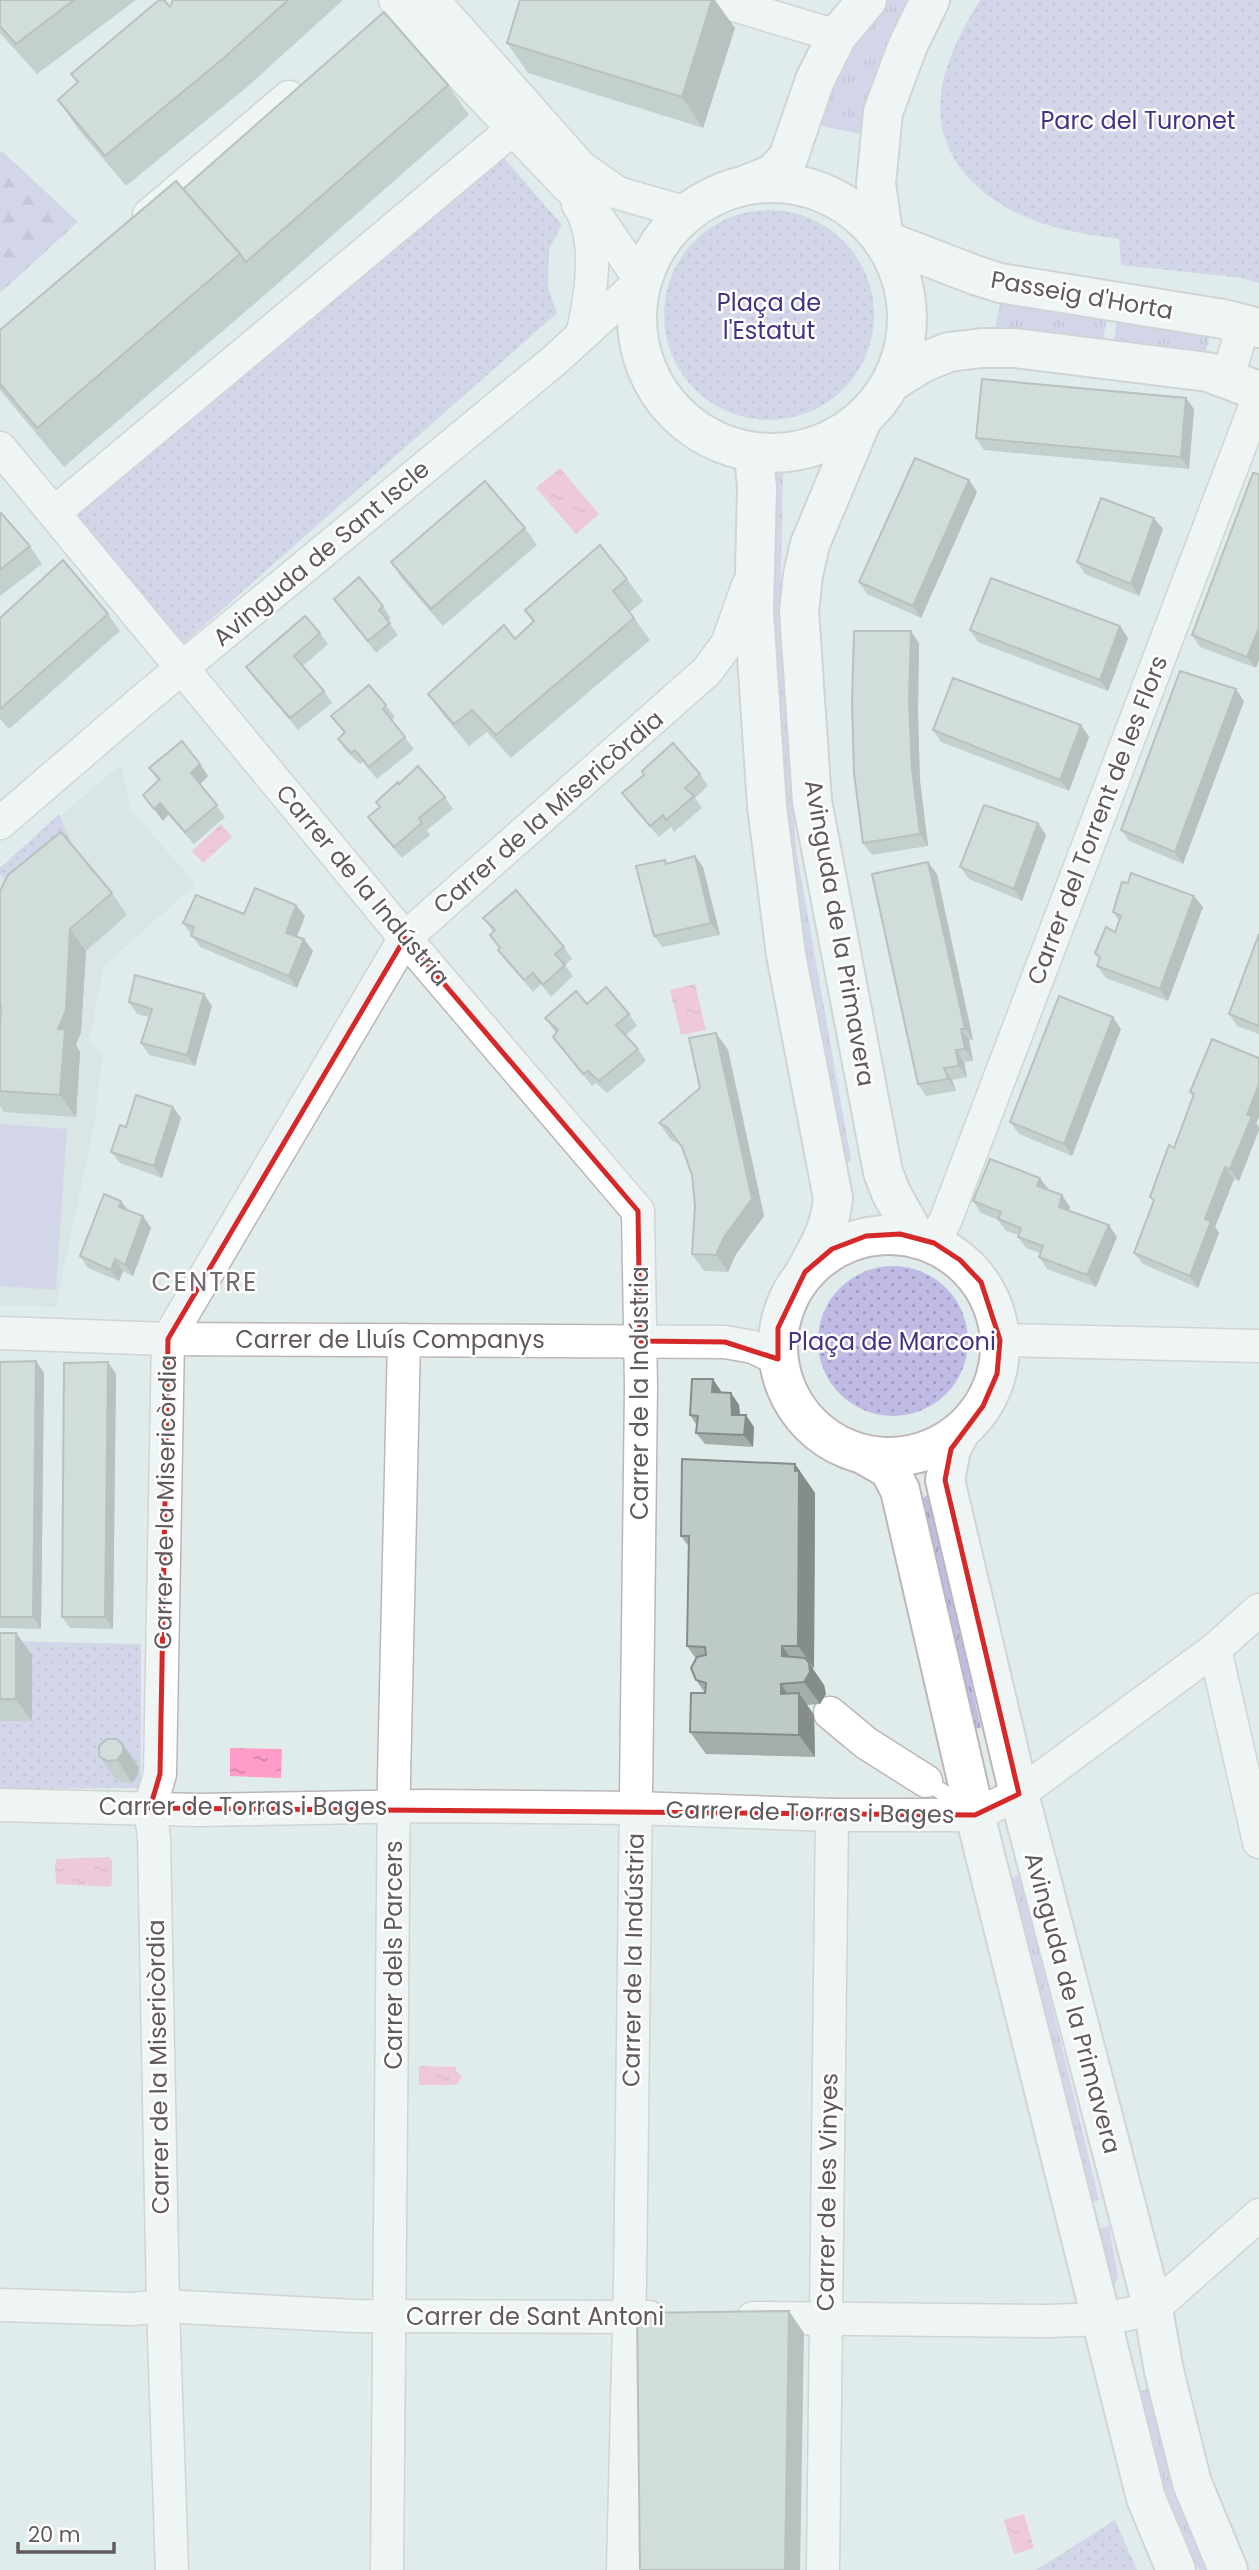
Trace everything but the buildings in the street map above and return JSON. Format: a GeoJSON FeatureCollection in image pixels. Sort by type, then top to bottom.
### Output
{"type":"FeatureCollection","features":[{"type":"Feature","properties":{"kind":"street"},"geometry":{"type":"LineString","coordinates":[[717,0],[837,36]]}},
{"type":"Feature","properties":{"kind":"street"},"geometry":{"type":"LineString","coordinates":[[748,184],[786,182],[824,192],[857,212],[884,240],[901,273],[908,310],[905,347],[892,382],[862,420],[830,441],[793,453],[754,453],[710,439],[673,411],[647,373],[636,327],[641,281],[651,256],[675,222],[708,197],[773,174],[788,158],[815,80],[837,36],[867,0]]}},
{"type":"Feature","properties":{"kind":"street"},"geometry":{"type":"LineString","coordinates":[[884,240],[876,184],[883,112],[908,45],[930,0]]}},
{"type":"Feature","properties":{"kind":"street"},"geometry":{"type":"LineString","coordinates":[[397,9],[503,137],[566,185],[592,209],[641,281]]}},
{"type":"Feature","properties":{"kind":"street"},"geometry":{"type":"LineString","coordinates":[[397,9],[581,167],[618,193],[677,210],[694,208]]}},
{"type":"Feature","properties":{"kind":"street"},"geometry":{"type":"LineString","coordinates":[[124,235],[314,76]]}},
{"type":"Feature","properties":{"kind":"street"},"geometry":{"type":"LineString","coordinates":[[55,512],[503,137]]}},
{"type":"Feature","properties":{"kind":"street"},"geometry":{"type":"LineString","coordinates":[[566,185],[585,214],[591,247],[591,293],[582,335]]}},
{"type":"Feature","properties":{"kind":"street","name":"Passeig d'Horta"},"geometry":{"type":"LineString","coordinates":[[884,240],[1000,283],[1251,326],[1248,389]]}},
{"type":"Feature","properties":{"kind":"street","name":"Avinguda de Sant Iscle"},"geometry":{"type":"LineString","coordinates":[[0,823],[582,335],[641,281]]}},
{"type":"Feature","properties":{"kind":"street"},"geometry":{"type":"LineString","coordinates":[[892,382],[924,362],[949,352],[1015,348],[1208,372],[1248,389]]}},
{"type":"Feature","properties":{"kind":"street","name":"Carrer del Torrent de les Flors"},"geometry":{"type":"LineString","coordinates":[[926,1241],[946,1219],[1248,389]]}},
{"type":"Feature","properties":{"kind":"street","name":"Avinguda de la Primavera"},"geometry":{"type":"LineString","coordinates":[[862,420],[810,544],[803,575],[799,611],[812,801],[883,1172],[891,1193],[926,1241]]}},
{"type":"Feature","properties":{"kind":"street","name":"Carrer de la Indústria"},"geometry":{"type":"LineString","coordinates":[[0,448],[405,938],[638,1211],[640,1341],[635,1808],[623,2570]]}},
{"type":"Feature","properties":{"kind":"street","name":"Avinguda de la Primavera"},"geometry":{"type":"LineString","coordinates":[[754,453],[757,488],[754,612],[767,806],[786,955],[827,1160],[832,1198],[831,1219],[806,1272]]}},
{"type":"Feature","properties":{"kind":"street","name":"Carrer de la Misericòrdia"},"geometry":{"type":"LineString","coordinates":[[172,2570],[163,2306],[154,1866],[150,1808],[160,1774],[168,1339],[405,938],[707,671],[727,644],[755,560]]}},
{"type":"Feature","properties":{"kind":"street"},"geometry":{"type":"LineString","coordinates":[[900,1234],[926,1241],[960,1260],[981,1282],[995,1310],[1000,1340],[997,1374],[983,1406],[960,1432],[932,1449],[899,1457],[866,1456],[834,1443],[806,1422],[787,1392],[778,1359],[778,1328],[788,1298],[806,1272],[832,1249],[866,1236],[900,1234]]}},
{"type":"Feature","properties":{"kind":"street","name":"Carrer de Lluís Companys"},"geometry":{"type":"LineString","coordinates":[[0,1333],[168,1339],[725,1342],[753,1347],[778,1359]]}},
{"type":"Feature","properties":{"kind":"street"},"geometry":{"type":"LineString","coordinates":[[1000,1340],[1256,1339]]}},
{"type":"Feature","properties":{"kind":"street","name":"Carrer dels Parcers"},"geometry":{"type":"LineString","coordinates":[[387,2570],[394,1806],[404,1340]]}},
{"type":"Feature","properties":{"kind":"street","name":"Avinguda de la Primavera"},"geometry":{"type":"LineString","coordinates":[[960,1432],[951,1449],[945,1480],[1019,1794],[1153,2309],[1164,2371],[1192,2483],[1228,2570]]}},
{"type":"Feature","properties":{"kind":"street","name":"Avinguda de la Primavera"},"geometry":{"type":"LineString","coordinates":[[866,1456],[889,1469],[900,1490],[975,1815],[1146,2498],[1176,2570]]}},
{"type":"Feature","properties":{"kind":"street","name":"Carrer de Torras i Bages"},"geometry":{"type":"LineString","coordinates":[[0,1805],[198,1810],[394,1806],[635,1808],[832,1815],[975,1815],[1019,1794],[1215,1650],[1259,1610]]}},
{"type":"Feature","properties":{"kind":"street"},"geometry":{"type":"LineString","coordinates":[[1215,1650],[1259,1843]]}},
{"type":"Feature","properties":{"kind":"street"},"geometry":{"type":"LineString","coordinates":[[830,1713],[866,1742],[926,1781]]}},
{"type":"Feature","properties":{"kind":"street","name":"Carrer de les Vinyes"},"geometry":{"type":"LineString","coordinates":[[823,2570],[832,1815]]}},
{"type":"Feature","properties":{"kind":"street"},"geometry":{"type":"LineString","coordinates":[[724,2318],[1102,2319],[1153,2309],[1259,2215]]}},
{"type":"Feature","properties":{"kind":"street","name":"Carrer de Sant Antoni"},"geometry":{"type":"LineString","coordinates":[[0,2305],[132,2309],[163,2306],[354,2316],[673,2317]]}},
{"type":"Feature","properties":{"kind":"lane"},"geometry":{"type":"LineString","coordinates":[[926,1781],[975,1815]]}},
{"type":"Feature","properties":{"kind":"highlighted area"},"geometry":{"type":"Polygon","coordinates":[[[405,938],[638,1211],[640,1341],[725,1342],[778,1359],[778,1328],[805,1272],[832,1249],[866,1236],[900,1234],[934,1243],[960,1260],[981,1282],[1000,1340],[997,1374],[983,1406],[951,1449],[945,1480],[1019,1794],[975,1815],[150,1808],[160,1774],[168,1339],[405,938]]]}},
{"type":"Feature","properties":{"kind":"shaded area"},"geometry":{"type":"Polygon","coordinates":[[[121,764],[131,810],[196,884],[104,966],[89,1043],[103,1053],[95,1120],[56,1307],[0,1305],[0,868],[121,764]]]}},
{"type":"Feature","properties":{"kind":"green space"},"geometry":{"type":"Polygon","coordinates":[[[885,0],[915,0],[870,136],[822,126],[830,88],[845,54],[885,0]]]}},
{"type":"Feature","properties":{"kind":"green space","name":"Parc del Turonet"},"geometry":{"type":"Polygon","coordinates":[[[980,0],[1259,0],[1259,283],[1242,278],[1121,265],[1119,239],[1041,223],[1017,213],[975,185],[959,166],[947,145],[941,121],[941,94],[946,69],[967,21],[980,0]]]}},
{"type":"Feature","properties":{"kind":"green space"},"geometry":{"type":"Polygon","coordinates":[[[493,145],[562,225],[549,249],[548,288],[557,313],[172,654],[55,512],[493,145]]]}},
{"type":"Feature","properties":{"kind":"green space"},"geometry":{"type":"Polygon","coordinates":[[[2,151],[78,222],[0,293],[0,153],[2,151]]]}},
{"type":"Feature","properties":{"kind":"green space","name":"Plaça de l'Estatut"},"geometry":{"type":"Polygon","coordinates":[[[769,210],[809,218],[843,241],[866,275],[874,315],[866,355],[843,389],[809,412],[769,420],[729,412],[695,389],[672,355],[664,315],[672,275],[695,241],[729,218],[769,210]]]}},
{"type":"Feature","properties":{"kind":"green space"},"geometry":{"type":"Polygon","coordinates":[[[1001,300],[1107,316],[1103,340],[994,334],[1001,300]]]}},
{"type":"Feature","properties":{"kind":"green space"},"geometry":{"type":"Polygon","coordinates":[[[1117,316],[1208,334],[1209,342],[1205,351],[1114,342],[1117,316]]]}},
{"type":"Feature","properties":{"kind":"green space"},"geometry":{"type":"Polygon","coordinates":[[[783,473],[781,570],[796,849],[851,1160],[844,1164],[826,1094],[777,792],[770,476],[783,473]]]}},
{"type":"Feature","properties":{"kind":"green space"},"geometry":{"type":"Polygon","coordinates":[[[59,814],[76,854],[24,898],[0,875],[0,868],[59,814]]]}},
{"type":"Feature","properties":{"kind":"green space"},"geometry":{"type":"Polygon","coordinates":[[[0,1124],[67,1129],[56,1290],[0,1286],[0,1124]]]}},
{"type":"Feature","properties":{"kind":"green space","name":"Plaça de Marconi"},"geometry":{"type":"Polygon","coordinates":[[[893,1266],[922,1272],[946,1288],[962,1312],[968,1341],[962,1370],[946,1394],[922,1410],[893,1416],[864,1410],[840,1394],[824,1370],[818,1341],[824,1312],[840,1288],[864,1272],[893,1266]]]}},
{"type":"Feature","properties":{"kind":"green space"},"geometry":{"type":"Polygon","coordinates":[[[930,1493],[981,1728],[972,1729],[920,1500],[930,1493]]]}},
{"type":"Feature","properties":{"kind":"green space"},"geometry":{"type":"Polygon","coordinates":[[[0,1641],[141,1644],[141,1788],[0,1789],[0,1641]]]}},
{"type":"Feature","properties":{"kind":"green space"},"geometry":{"type":"Polygon","coordinates":[[[1020,1874],[1099,2200],[1087,2204],[1006,1881],[1020,1874]]]}},
{"type":"Feature","properties":{"kind":"green space"},"geometry":{"type":"Polygon","coordinates":[[[1109,2225],[1118,2278],[1114,2286],[1108,2282],[1097,2230],[1109,2225]]]}},
{"type":"Feature","properties":{"kind":"green space"},"geometry":{"type":"Polygon","coordinates":[[[1148,2388],[1167,2458],[1212,2570],[1199,2570],[1163,2494],[1133,2394],[1148,2388]]]}},
{"type":"Feature","properties":{"kind":"green space"},"geometry":{"type":"Polygon","coordinates":[[[1115,2520],[1137,2570],[1036,2570],[1115,2520]]]}},
{"type":"Feature","properties":{"kind":"water"},"geometry":{"type":"Polygon","coordinates":[[[560,468],[599,514],[576,534],[536,488],[560,468]]]}},
{"type":"Feature","properties":{"kind":"water"},"geometry":{"type":"Polygon","coordinates":[[[221,824],[232,837],[203,863],[192,851],[221,824]]]}},
{"type":"Feature","properties":{"kind":"water"},"geometry":{"type":"Polygon","coordinates":[[[695,984],[706,1030],[681,1035],[670,990],[695,984]]]}},
{"type":"Feature","properties":{"kind":"water"},"geometry":{"type":"Polygon","coordinates":[[[230,1748],[282,1749],[281,1778],[230,1776],[230,1748]]]}},
{"type":"Feature","properties":{"kind":"water"},"geometry":{"type":"Polygon","coordinates":[[[109,1857],[112,1861],[110,1887],[56,1884],[57,1859],[109,1857]]]}},
{"type":"Feature","properties":{"kind":"water"},"geometry":{"type":"Polygon","coordinates":[[[419,2066],[456,2067],[462,2077],[456,2085],[419,2085],[419,2066]]]}},
{"type":"Feature","properties":{"kind":"water"},"geometry":{"type":"Polygon","coordinates":[[[1024,2514],[1034,2548],[1014,2554],[1004,2520],[1024,2514]]]}},
{"type":"Feature","properties":{"kind":"district","name":"CENTRE"},"geometry":{"type":"Point","coordinates":[205,1282]}}]}
